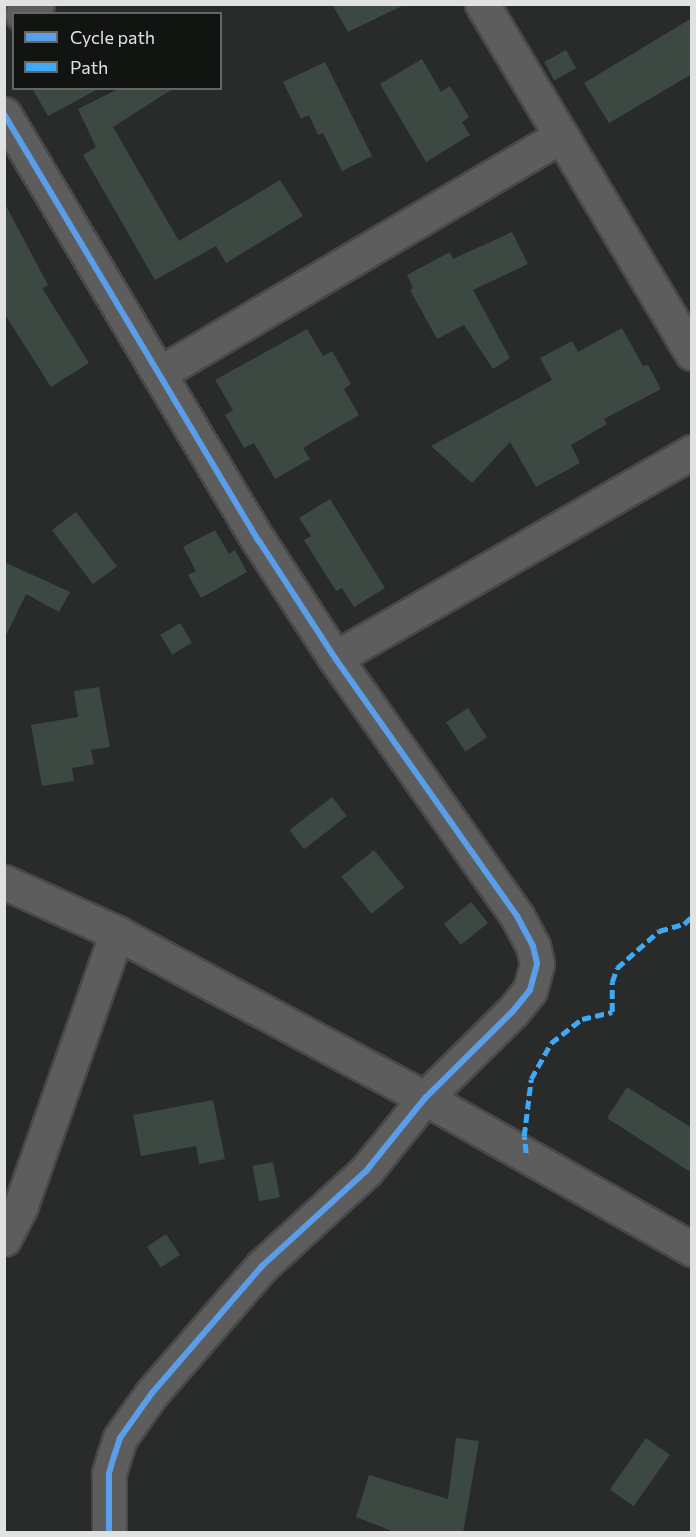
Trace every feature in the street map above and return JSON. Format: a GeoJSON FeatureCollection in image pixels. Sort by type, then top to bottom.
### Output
{"type":"FeatureCollection","features":[{"type":"Feature","properties":{"kind":"street"},"geometry":{"type":"LineString","coordinates":[[482,4],[692,353]]}},
{"type":"Feature","properties":{"kind":"street"},"geometry":{"type":"LineString","coordinates":[[4,114],[259,541],[335,658],[517,916],[535,953],[537,964],[531,990],[425,1098],[366,1171],[262,1266],[146,1402],[120,1438],[114,1456],[110,1474],[110,1533]]}},
{"type":"Feature","properties":{"kind":"street"},"geometry":{"type":"LineString","coordinates":[[160,373],[561,136]]}},
{"type":"Feature","properties":{"kind":"street"},"geometry":{"type":"LineString","coordinates":[[335,658],[692,452]]}},
{"type":"Feature","properties":{"kind":"street"},"geometry":{"type":"LineString","coordinates":[[4,882],[117,933],[425,1098],[692,1249]]}},
{"type":"Feature","properties":{"kind":"street"},"geometry":{"type":"LineString","coordinates":[[4,1239],[21,1205],[117,933]]}},
{"type":"Feature","properties":{"kind":"building"},"geometry":{"type":"Polygon","coordinates":[[[332,4],[406,4],[348,32],[332,4]]]}},
{"type":"Feature","properties":{"kind":"building"},"geometry":{"type":"Polygon","coordinates":[[[692,18],[692,74],[609,123],[584,83],[692,18]]]}},
{"type":"Feature","properties":{"kind":"building"},"geometry":{"type":"Polygon","coordinates":[[[566,50],[576,68],[554,80],[544,62],[566,50]]]}},
{"type":"Feature","properties":{"kind":"building"},"geometry":{"type":"Polygon","coordinates":[[[422,59],[441,92],[450,86],[469,117],[462,122],[470,135],[426,162],[380,84],[422,59]]]}},
{"type":"Feature","properties":{"kind":"building"},"geometry":{"type":"Polygon","coordinates":[[[325,62],[372,156],[342,171],[323,133],[318,135],[309,115],[301,119],[283,82],[325,62]]]}},
{"type":"Feature","properties":{"kind":"building"},"geometry":{"type":"Polygon","coordinates":[[[33,90],[96,90],[48,116],[33,90]]]}},
{"type":"Feature","properties":{"kind":"building"},"geometry":{"type":"Polygon","coordinates":[[[116,90],[171,90],[113,127],[179,241],[280,180],[303,216],[226,263],[216,246],[155,280],[83,155],[96,147],[78,109],[116,90]]]}},
{"type":"Feature","properties":{"kind":"building"},"geometry":{"type":"Polygon","coordinates":[[[4,202],[48,285],[42,288],[89,363],[51,387],[4,313],[4,202]]]}},
{"type":"Feature","properties":{"kind":"building"},"geometry":{"type":"Polygon","coordinates":[[[512,232],[528,264],[473,290],[510,358],[493,369],[464,325],[437,339],[410,290],[413,288],[407,275],[450,252],[453,259],[512,232]]]}},
{"type":"Feature","properties":{"kind":"building"},"geometry":{"type":"Polygon","coordinates":[[[622,328],[643,366],[648,365],[661,389],[604,419],[607,424],[571,445],[580,463],[536,487],[510,442],[472,483],[431,446],[552,380],[540,358],[572,341],[578,352],[622,328]]]}},
{"type":"Feature","properties":{"kind":"building"},"geometry":{"type":"Polygon","coordinates":[[[307,329],[323,356],[332,351],[351,384],[344,389],[359,415],[303,448],[310,459],[275,479],[254,443],[244,448],[225,415],[233,410],[215,380],[307,329]]]}},
{"type":"Feature","properties":{"kind":"building"},"geometry":{"type":"Polygon","coordinates":[[[330,499],[385,588],[354,607],[342,588],[336,591],[304,540],[311,536],[299,518],[330,499]]]}},
{"type":"Feature","properties":{"kind":"building"},"geometry":{"type":"Polygon","coordinates":[[[76,512],[117,566],[93,584],[52,530],[76,512]]]}},
{"type":"Feature","properties":{"kind":"building"},"geometry":{"type":"Polygon","coordinates":[[[215,530],[229,554],[235,550],[247,572],[201,598],[188,575],[196,571],[183,547],[215,530]]]}},
{"type":"Feature","properties":{"kind":"building"},"geometry":{"type":"Polygon","coordinates":[[[4,562],[70,592],[59,612],[26,594],[4,640],[4,562]]]}},
{"type":"Feature","properties":{"kind":"building"},"geometry":{"type":"Polygon","coordinates":[[[180,623],[192,643],[172,655],[160,635],[180,623]]]}},
{"type":"Feature","properties":{"kind":"building"},"geometry":{"type":"Polygon","coordinates":[[[99,687],[110,747],[91,750],[94,764],[72,768],[74,781],[42,786],[31,725],[78,717],[74,691],[99,687]]]}},
{"type":"Feature","properties":{"kind":"building"},"geometry":{"type":"Polygon","coordinates":[[[468,708],[487,737],[465,752],[446,722],[468,708]]]}},
{"type":"Feature","properties":{"kind":"building"},"geometry":{"type":"Polygon","coordinates":[[[332,797],[347,816],[304,849],[289,830],[332,797]]]}},
{"type":"Feature","properties":{"kind":"building"},"geometry":{"type":"Polygon","coordinates":[[[374,850],[404,887],[372,914],[341,876],[374,850]]]}},
{"type":"Feature","properties":{"kind":"building"},"geometry":{"type":"Polygon","coordinates":[[[471,902],[488,923],[461,945],[444,924],[471,902]]]}},
{"type":"Feature","properties":{"kind":"building"},"geometry":{"type":"Polygon","coordinates":[[[627,1087],[692,1128],[692,1173],[607,1118],[627,1087]]]}},
{"type":"Feature","properties":{"kind":"building"},"geometry":{"type":"Polygon","coordinates":[[[213,1100],[225,1159],[199,1164],[196,1146],[141,1156],[133,1115],[213,1100]]]}},
{"type":"Feature","properties":{"kind":"building"},"geometry":{"type":"Polygon","coordinates":[[[273,1162],[280,1197],[259,1201],[252,1166],[273,1162]]]}},
{"type":"Feature","properties":{"kind":"building"},"geometry":{"type":"Polygon","coordinates":[[[166,1234],[180,1255],[161,1268],[147,1247],[166,1234]]]}},
{"type":"Feature","properties":{"kind":"building"},"geometry":{"type":"Polygon","coordinates":[[[456,1438],[479,1441],[463,1533],[397,1533],[356,1517],[369,1475],[448,1499],[456,1438]]]}},
{"type":"Feature","properties":{"kind":"building"},"geometry":{"type":"Polygon","coordinates":[[[646,1438],[670,1455],[634,1506],[610,1490],[646,1438]]]}},
{"type":"Feature","properties":{"kind":"marked path"},"geometry":{"type":"LineString","coordinates":[[526,1153],[524,1136],[531,1079],[551,1043],[582,1019],[612,1012],[612,982],[617,968],[659,931],[684,924],[692,916]]}},
{"type":"Feature","properties":{"kind":"cycle path"},"geometry":{"type":"LineString","coordinates":[[4,114],[259,541],[335,658],[517,916],[533,946],[537,964],[530,990],[512,1012],[425,1098],[366,1171],[262,1266],[152,1393],[120,1438],[114,1456],[109,1474],[109,1532]]}}]}
